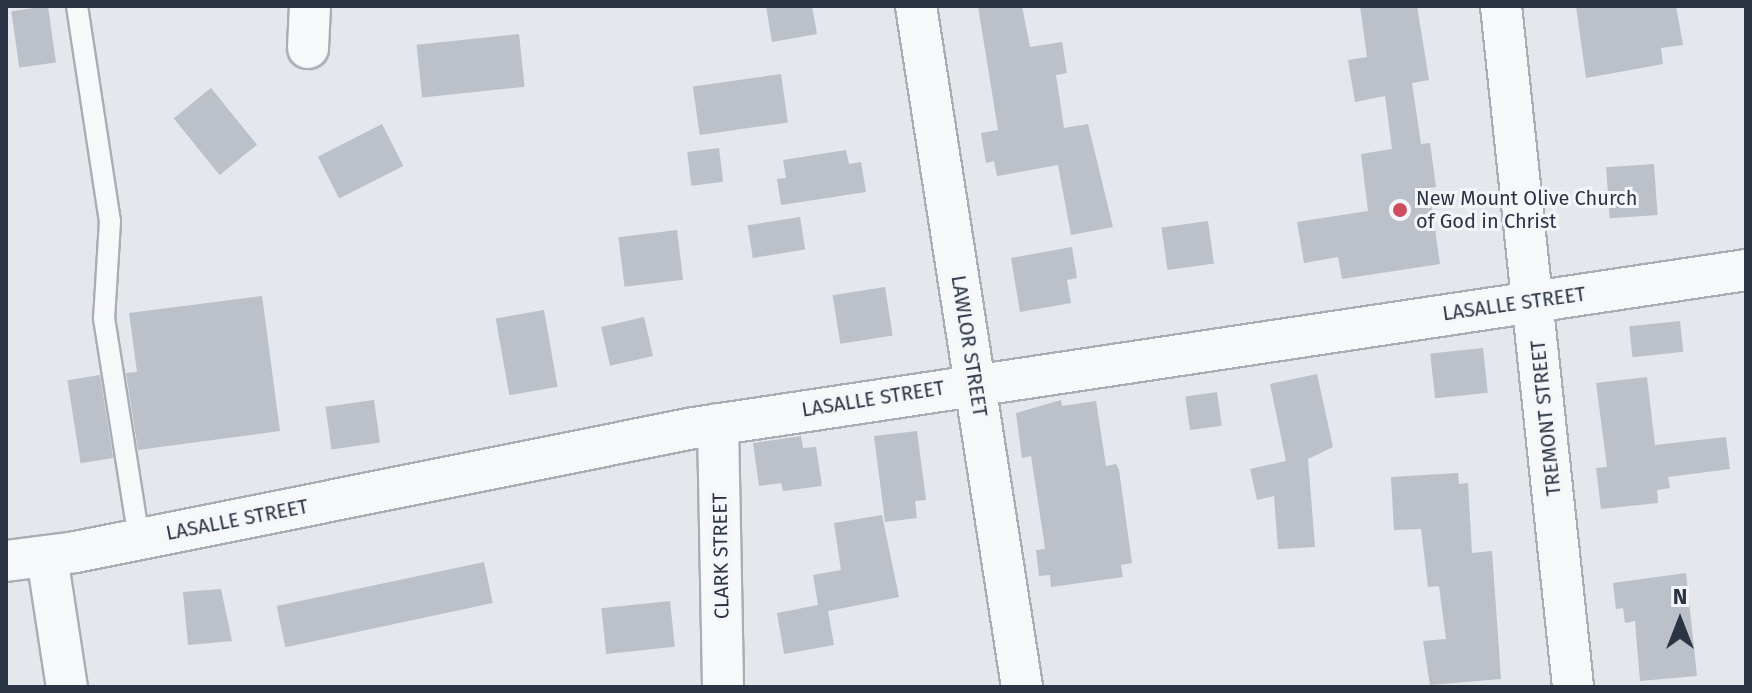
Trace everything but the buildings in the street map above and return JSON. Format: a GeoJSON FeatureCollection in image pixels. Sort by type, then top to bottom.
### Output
{"type":"FeatureCollection","features":[{"type":"Feature","properties":{"kind":"street"},"geometry":{"type":"LineString","coordinates":[[308,48],[310,6]]}},
{"type":"Feature","properties":{"kind":"street","name":"LAWLOR STREET"},"geometry":{"type":"LineString","coordinates":[[916,6],[1022,687]]}},
{"type":"Feature","properties":{"kind":"street","name":"TREMONT STREET"},"geometry":{"type":"LineString","coordinates":[[1501,6],[1573,687]]}},
{"type":"Feature","properties":{"kind":"street","name":"LASALLE STREET"},"geometry":{"type":"LineString","coordinates":[[6,561],[47,557],[718,424],[1746,270]]}},
{"type":"Feature","properties":{"kind":"street","name":"CLARK STREET"},"geometry":{"type":"LineString","coordinates":[[718,424],[723,687]]}},
{"type":"Feature","properties":{"kind":"street"},"geometry":{"type":"LineString","coordinates":[[47,557],[67,687]]}},
{"type":"Feature","properties":{"kind":"lane"},"geometry":{"type":"LineString","coordinates":[[77,6],[110,221],[104,318],[139,539]]}},
{"type":"Feature","properties":{"kind":"place","name":"New Mount Olive Church of God in Christ"},"geometry":{"type":"Point","coordinates":[1400,210]}}]}
